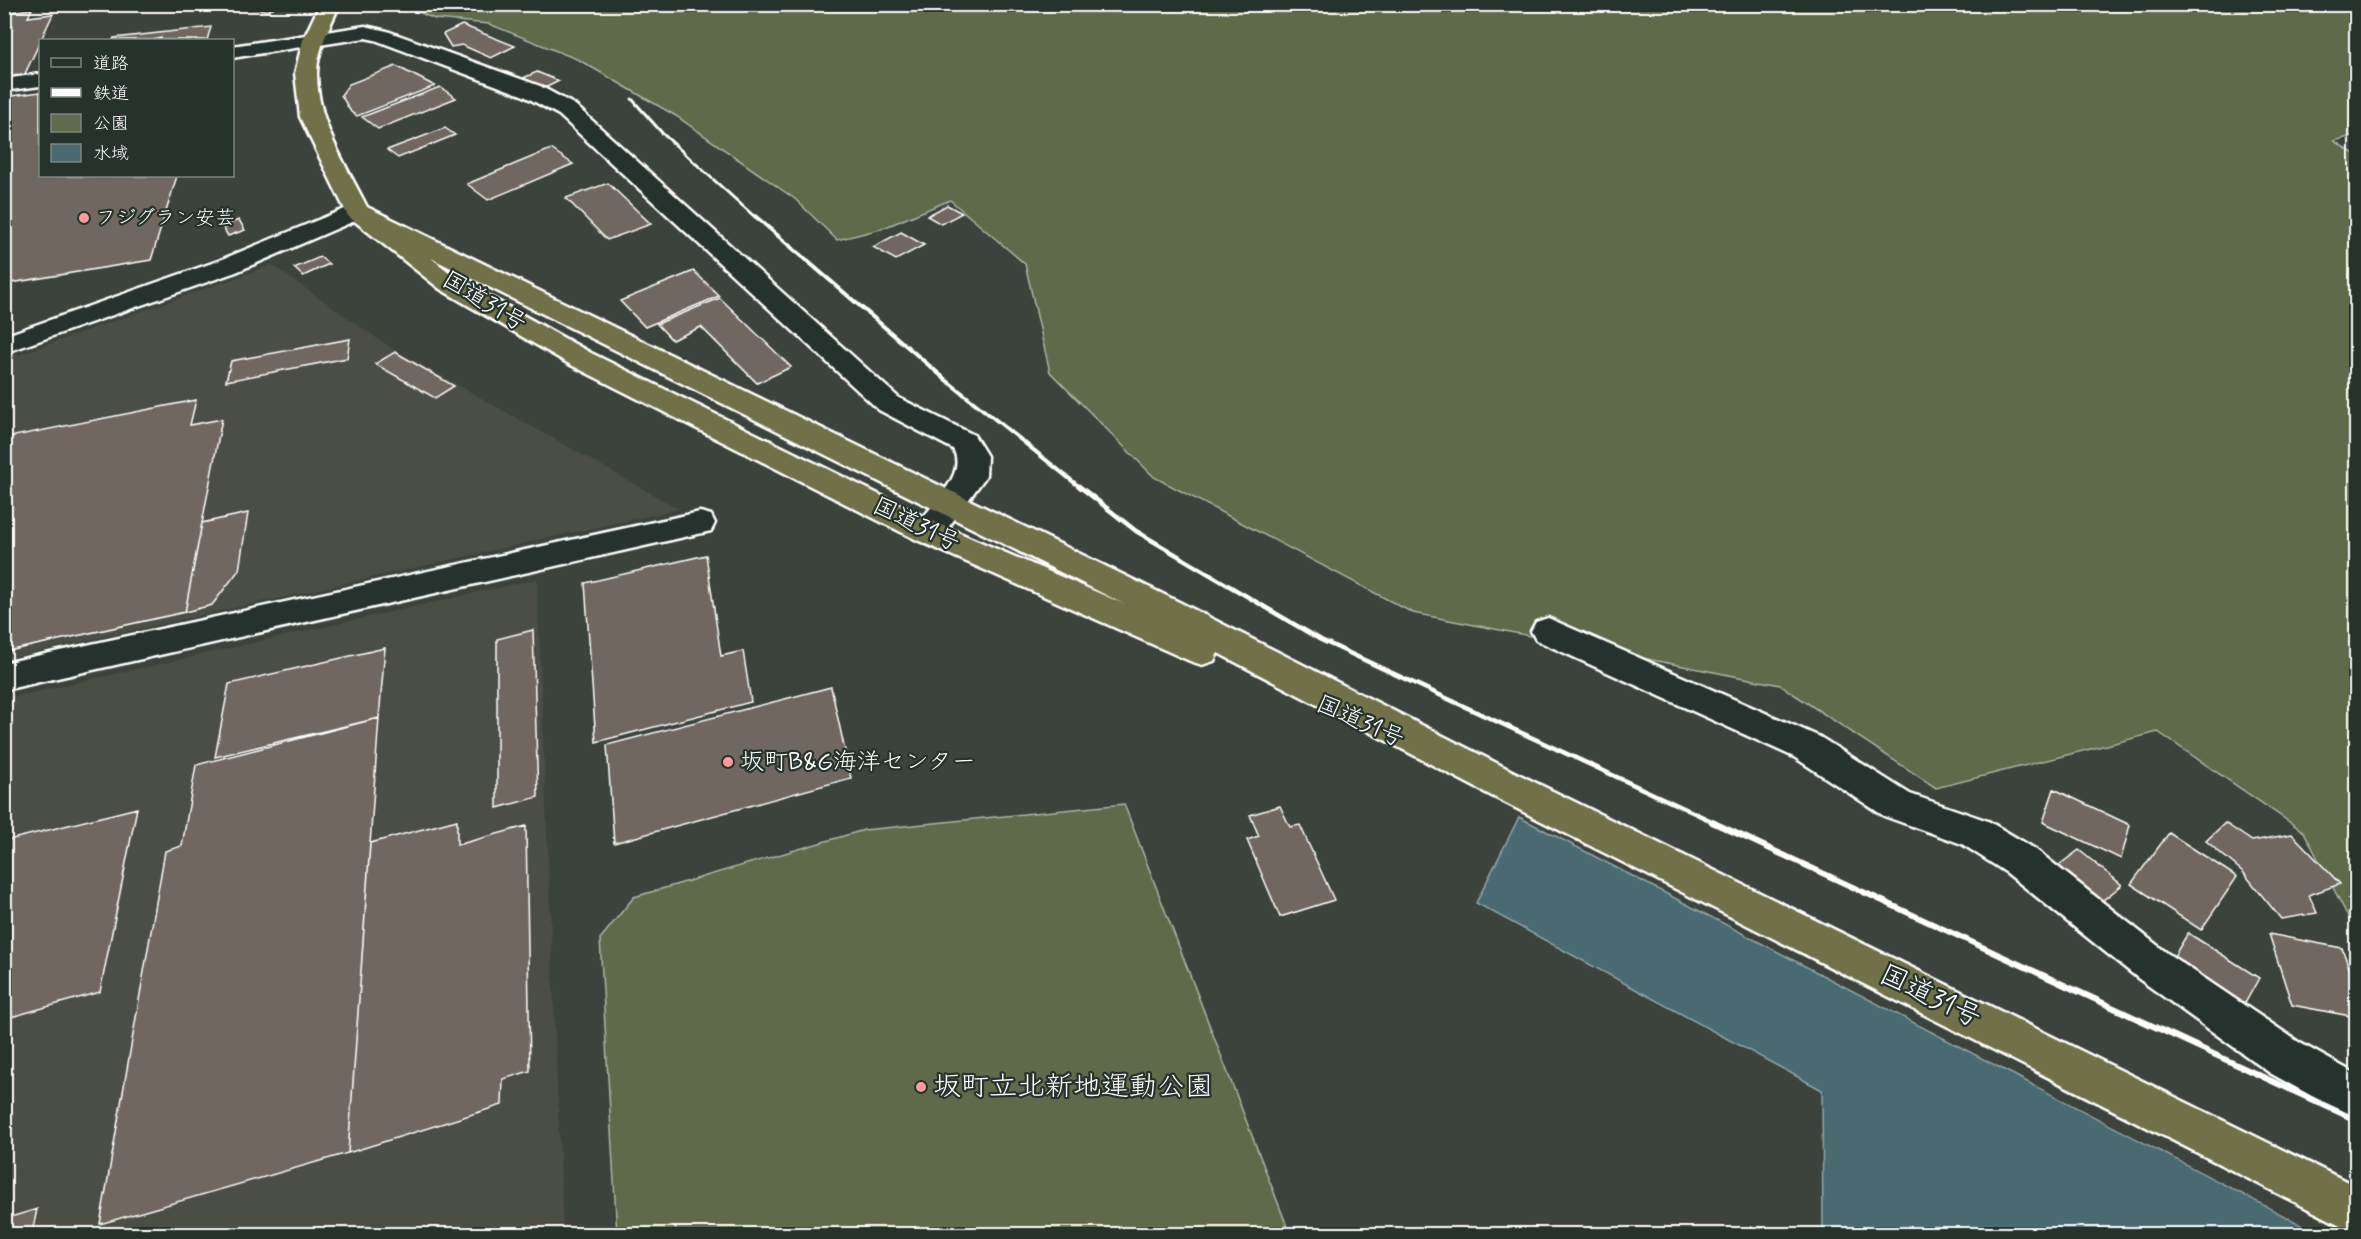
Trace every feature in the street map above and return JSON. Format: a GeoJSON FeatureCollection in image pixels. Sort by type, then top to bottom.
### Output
{"type":"FeatureCollection","features":[{"type":"Feature","properties":{"kind":"highway","name":"国道31号"},"geometry":{"type":"LineString","coordinates":[[330,4],[313,40],[306,74],[311,117],[357,211],[449,284],[581,359],[928,532],[1503,784]]}},
{"type":"Feature","properties":{"kind":"highway","name":"国道31号"},"geometry":{"type":"LineString","coordinates":[[357,211],[1167,611],[1503,784],[2356,1210]]}},
{"type":"Feature","properties":{"kind":"street"},"geometry":{"type":"LineString","coordinates":[[234,52],[354,33],[380,35],[532,91],[567,110],[889,404],[964,442],[972,456],[971,476],[928,532]]}},
{"type":"Feature","properties":{"kind":"street"},"geometry":{"type":"LineString","coordinates":[[4,85],[39,80]]}},
{"type":"Feature","properties":{"kind":"street"},"geometry":{"type":"LineString","coordinates":[[4,329],[297,225],[357,211]]}},
{"type":"Feature","properties":{"kind":"street"},"geometry":{"type":"LineString","coordinates":[[4,345],[176,285],[308,235],[357,211]]}},
{"type":"Feature","properties":{"kind":"street"},"geometry":{"type":"LineString","coordinates":[[4,677],[700,523]]}},
{"type":"Feature","properties":{"kind":"street"},"geometry":{"type":"LineString","coordinates":[[1548,631],[1807,747],[1897,805],[1975,832],[2021,861],[2162,973],[2285,1058],[2356,1097]]}},
{"type":"Feature","properties":{"kind":"shaded area"},"geometry":{"type":"Polygon","coordinates":[[[272,265],[388,346],[679,509],[5,659],[4,360],[272,265]]]}},
{"type":"Feature","properties":{"kind":"shaded area"},"geometry":{"type":"Polygon","coordinates":[[[537,579],[563,1234],[5,1234],[4,699],[537,579]]]}},
{"type":"Feature","properties":{"kind":"green space"},"geometry":{"type":"Polygon","coordinates":[[[401,5],[2356,5],[2356,135],[2334,141],[2356,155],[2356,932],[2304,832],[2158,732],[1936,788],[1780,685],[1413,613],[1154,477],[1050,372],[1025,264],[950,200],[881,229],[837,240],[795,199],[676,116],[579,60],[489,24],[435,19],[401,5]]]}},
{"type":"Feature","properties":{"kind":"green space","name":"坂町立北新地運動公園"},"geometry":{"type":"Polygon","coordinates":[[[1124,804],[1290,1234],[617,1234],[600,939],[634,897],[864,830],[1124,804]]]}},
{"type":"Feature","properties":{"kind":"water"},"geometry":{"type":"Polygon","coordinates":[[[1519,817],[2319,1234],[1823,1234],[1822,1090],[1476,903],[1519,817]]]}},
{"type":"Feature","properties":{"kind":"building"},"geometry":{"type":"Polygon","coordinates":[[[189,4],[206,4],[197,10],[182,8],[189,4]]]}},
{"type":"Feature","properties":{"kind":"building"},"geometry":{"type":"Polygon","coordinates":[[[226,4],[279,4],[268,11],[226,4]]]}},
{"type":"Feature","properties":{"kind":"building"},"geometry":{"type":"Polygon","coordinates":[[[32,9],[28,17],[53,14],[41,39],[39,39],[39,44],[23,78],[4,81],[4,13],[32,9]]]}},
{"type":"Feature","properties":{"kind":"building"},"geometry":{"type":"Polygon","coordinates":[[[462,25],[515,46],[491,58],[462,45],[451,47],[443,34],[462,25]]]}},
{"type":"Feature","properties":{"kind":"building"},"geometry":{"type":"Polygon","coordinates":[[[211,27],[207,39],[114,38],[211,27]]]}},
{"type":"Feature","properties":{"kind":"building"},"geometry":{"type":"Polygon","coordinates":[[[396,66],[435,86],[357,116],[351,112],[341,95],[349,84],[396,66]]]}},
{"type":"Feature","properties":{"kind":"building"},"geometry":{"type":"Polygon","coordinates":[[[537,72],[559,81],[545,88],[523,78],[537,72]]]}},
{"type":"Feature","properties":{"kind":"building"},"geometry":{"type":"Polygon","coordinates":[[[440,87],[456,98],[378,129],[362,117],[440,87]]]}},
{"type":"Feature","properties":{"kind":"building","name":"フジグラン安芸"},"geometry":{"type":"Polygon","coordinates":[[[39,92],[39,177],[177,177],[151,260],[4,284],[4,97],[39,92]]]}},
{"type":"Feature","properties":{"kind":"building"},"geometry":{"type":"Polygon","coordinates":[[[445,128],[455,135],[398,158],[387,150],[445,128]]]}},
{"type":"Feature","properties":{"kind":"building"},"geometry":{"type":"Polygon","coordinates":[[[551,149],[573,164],[488,200],[467,184],[551,149]]]}},
{"type":"Feature","properties":{"kind":"building"},"geometry":{"type":"Polygon","coordinates":[[[608,183],[651,224],[607,240],[566,198],[608,183]]]}},
{"type":"Feature","properties":{"kind":"building"},"geometry":{"type":"Polygon","coordinates":[[[947,205],[962,213],[941,224],[927,216],[947,205]]]}},
{"type":"Feature","properties":{"kind":"building"},"geometry":{"type":"Polygon","coordinates":[[[239,220],[245,230],[228,236],[222,226],[239,220]]]}},
{"type":"Feature","properties":{"kind":"building"},"geometry":{"type":"Polygon","coordinates":[[[901,232],[924,245],[896,260],[873,247],[901,232]]]}},
{"type":"Feature","properties":{"kind":"building"},"geometry":{"type":"Polygon","coordinates":[[[320,257],[329,264],[303,276],[294,268],[320,257]]]}},
{"type":"Feature","properties":{"kind":"building"},"geometry":{"type":"Polygon","coordinates":[[[694,271],[719,296],[645,327],[620,301],[694,271]]]}},
{"type":"Feature","properties":{"kind":"building"},"geometry":{"type":"Polygon","coordinates":[[[720,298],[791,367],[757,383],[701,327],[672,340],[657,324],[720,298]]]}},
{"type":"Feature","properties":{"kind":"building"},"geometry":{"type":"Polygon","coordinates":[[[350,339],[347,358],[226,381],[231,361],[350,339]]]}},
{"type":"Feature","properties":{"kind":"building"},"geometry":{"type":"Polygon","coordinates":[[[395,352],[454,386],[435,398],[375,364],[395,352]]]}},
{"type":"Feature","properties":{"kind":"building"},"geometry":{"type":"Polygon","coordinates":[[[196,400],[190,425],[222,419],[185,612],[4,652],[4,438],[196,400]]]}},
{"type":"Feature","properties":{"kind":"building"},"geometry":{"type":"Polygon","coordinates":[[[248,513],[239,570],[212,605],[185,612],[202,523],[248,513]]]}},
{"type":"Feature","properties":{"kind":"building","name":"坂町B&G海洋センター"},"geometry":{"type":"Polygon","coordinates":[[[706,555],[721,656],[743,651],[751,702],[596,742],[585,583],[706,555]]]}},
{"type":"Feature","properties":{"kind":"building"},"geometry":{"type":"Polygon","coordinates":[[[533,630],[538,797],[497,808],[497,639],[533,630]]]}},
{"type":"Feature","properties":{"kind":"building"},"geometry":{"type":"Polygon","coordinates":[[[385,648],[379,718],[215,757],[229,684],[385,648]]]}},
{"type":"Feature","properties":{"kind":"building","name":"坂町B&G海洋センター"},"geometry":{"type":"Polygon","coordinates":[[[831,687],[851,778],[614,843],[607,745],[831,687]]]}},
{"type":"Feature","properties":{"kind":"building"},"geometry":{"type":"Polygon","coordinates":[[[379,718],[348,1153],[100,1224],[165,851],[182,846],[196,765],[379,718]]]}},
{"type":"Feature","properties":{"kind":"building"},"geometry":{"type":"Polygon","coordinates":[[[2054,789],[2130,825],[2121,859],[2043,822],[2054,789]]]}},
{"type":"Feature","properties":{"kind":"building"},"geometry":{"type":"Polygon","coordinates":[[[1280,806],[1290,827],[1300,825],[1334,900],[1280,917],[1247,840],[1259,836],[1250,815],[1280,806]]]}},
{"type":"Feature","properties":{"kind":"building"},"geometry":{"type":"Polygon","coordinates":[[[137,808],[100,992],[4,1019],[4,841],[137,808]]]}},
{"type":"Feature","properties":{"kind":"building"},"geometry":{"type":"Polygon","coordinates":[[[457,820],[457,845],[526,826],[530,1071],[503,1079],[502,1105],[348,1153],[370,843],[457,820]]]}},
{"type":"Feature","properties":{"kind":"building"},"geometry":{"type":"Polygon","coordinates":[[[2225,823],[2252,841],[2292,834],[2340,884],[2309,895],[2317,913],[2281,919],[2243,872],[2206,841],[2225,823]]]}},
{"type":"Feature","properties":{"kind":"building"},"geometry":{"type":"Polygon","coordinates":[[[2169,833],[2237,877],[2201,930],[2131,884],[2169,833]]]}},
{"type":"Feature","properties":{"kind":"building"},"geometry":{"type":"Polygon","coordinates":[[[2079,850],[2122,885],[2098,904],[2055,868],[2079,850]]]}},
{"type":"Feature","properties":{"kind":"building"},"geometry":{"type":"Polygon","coordinates":[[[2188,933],[2259,978],[2243,1007],[2171,961],[2188,933]]]}},
{"type":"Feature","properties":{"kind":"building"},"geometry":{"type":"Polygon","coordinates":[[[2269,934],[2342,948],[2356,987],[2356,1017],[2292,1005],[2269,934]]]}},
{"type":"Feature","properties":{"kind":"building"},"geometry":{"type":"Polygon","coordinates":[[[37,1209],[32,1234],[4,1234],[4,1219],[37,1209]]]}},
{"type":"Feature","properties":{"kind":"railway"},"geometry":{"type":"LineString","coordinates":[[632,99],[663,134],[756,218]]}},
{"type":"Feature","properties":{"kind":"railway"},"geometry":{"type":"LineString","coordinates":[[755,216],[946,380],[1081,488]]}},
{"type":"Feature","properties":{"kind":"railway"},"geometry":{"type":"LineString","coordinates":[[1079,486],[1136,531],[1321,640],[1716,823]]}},
{"type":"Feature","properties":{"kind":"railway"},"geometry":{"type":"LineString","coordinates":[[1712,822],[2356,1120]]}},
{"type":"Feature","properties":{"kind":"place","name":"フジグラン安芸"},"geometry":{"type":"Point","coordinates":[84,218]}},
{"type":"Feature","properties":{"kind":"place","name":"坂町B&G海洋センター"},"geometry":{"type":"Point","coordinates":[728,762]}},
{"type":"Feature","properties":{"kind":"place","name":"坂町立北新地運動公園"},"geometry":{"type":"Point","coordinates":[921,1087]}}]}
